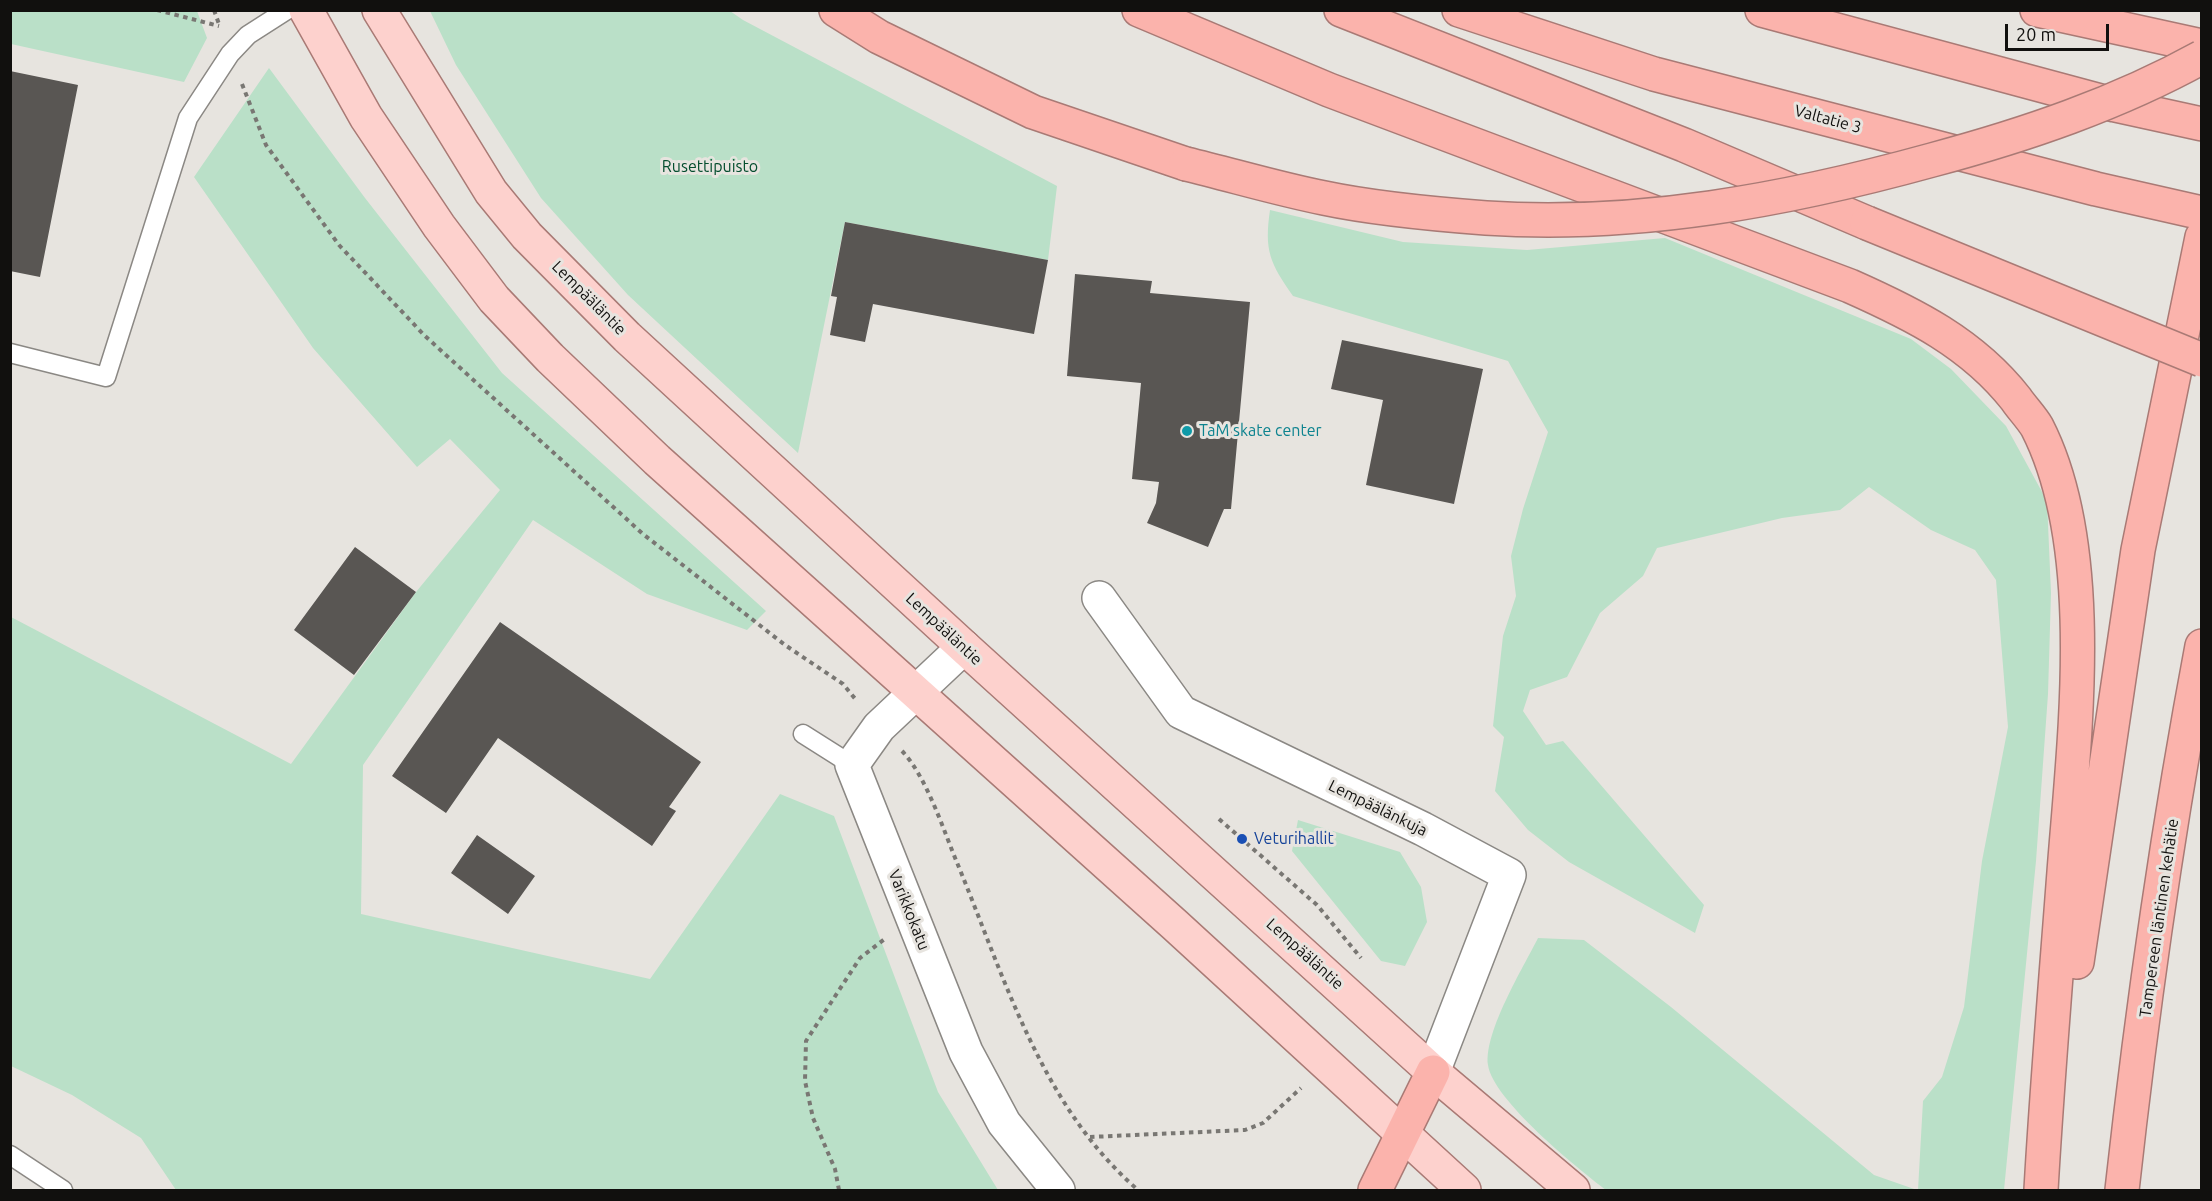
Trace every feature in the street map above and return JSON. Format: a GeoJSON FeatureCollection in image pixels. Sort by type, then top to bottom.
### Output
{"type":"FeatureCollection","features":[{"type":"Feature","properties":{"kind":"highway"},"geometry":{"type":"LineString","coordinates":[[836,10],[879,37],[1033,111],[1186,164],[1325,198],[1475,217],[1575,220],[1675,214],[1834,185],[2001,141],[2091,109],[2202,57]]}},
{"type":"Feature","properties":{"kind":"highway"},"geometry":{"type":"LineString","coordinates":[[1139,10],[1329,90],[1828,278],[1902,309],[1937,328],[1974,354],[2005,385],[2030,417],[2057,473],[2069,528],[2076,690],[2043,1191]]}},
{"type":"Feature","properties":{"kind":"highway"},"geometry":{"type":"LineString","coordinates":[[1341,10],[1684,145],[1867,223],[2202,360]]}},
{"type":"Feature","properties":{"kind":"highway","name":"Valtatie 3"},"geometry":{"type":"LineString","coordinates":[[1459,10],[1654,74],[2096,189],[2202,213]]}},
{"type":"Feature","properties":{"kind":"highway"},"geometry":{"type":"LineString","coordinates":[[1762,10],[2115,105],[2202,124]]}},
{"type":"Feature","properties":{"kind":"highway"},"geometry":{"type":"LineString","coordinates":[[2037,10],[2202,46]]}},
{"type":"Feature","properties":{"kind":"highway"},"geometry":{"type":"LineString","coordinates":[[2068,10],[2131,32]]}},
{"type":"Feature","properties":{"kind":"highway"},"geometry":{"type":"LineString","coordinates":[[2043,1191],[2138,550],[2202,237]]}},
{"type":"Feature","properties":{"kind":"highway","name":"Tampereen läntinen kehätie"},"geometry":{"type":"LineString","coordinates":[[2122,1191],[2132,1103],[2183,746],[2202,646]]}},
{"type":"Feature","properties":{"kind":"highway"},"geometry":{"type":"LineString","coordinates":[[1375,1191],[1433,1072]]}},
{"type":"Feature","properties":{"kind":"main road"},"geometry":{"type":"LineString","coordinates":[[306,10],[393,158],[439,226],[494,298],[550,358],[649,452],[1464,1191]]}},
{"type":"Feature","properties":{"kind":"main road","name":"Lempääläntie"},"geometry":{"type":"LineString","coordinates":[[379,10],[491,192],[527,236],[627,336],[964,647],[1433,1072],[1573,1191]]}},
{"type":"Feature","properties":{"kind":"street","name":"Lempäälänkuja"},"geometry":{"type":"LineString","coordinates":[[1099,598],[1181,712],[1423,830],[1509,875],[1433,1072]]}},
{"type":"Feature","properties":{"kind":"street"},"geometry":{"type":"LineString","coordinates":[[852,765],[879,727],[964,647]]}},
{"type":"Feature","properties":{"kind":"street","name":"Varikkokatu"},"geometry":{"type":"LineString","coordinates":[[852,765],[966,1052],[1004,1123],[1058,1191]]}},
{"type":"Feature","properties":{"kind":"lane"},"geometry":{"type":"LineString","coordinates":[[10,353],[106,377],[188,118],[230,54],[248,35],[286,10]]}},
{"type":"Feature","properties":{"kind":"lane"},"geometry":{"type":"LineString","coordinates":[[804,734],[852,765]]}},
{"type":"Feature","properties":{"kind":"lane"},"geometry":{"type":"LineString","coordinates":[[10,1155],[63,1191]]}},
{"type":"Feature","properties":{"kind":"path"},"geometry":{"type":"LineString","coordinates":[[157,10],[248,35]]}},
{"type":"Feature","properties":{"kind":"path"},"geometry":{"type":"LineString","coordinates":[[214,10],[266,145],[339,245],[425,336],[643,534],[785,645],[843,684],[905,754],[932,801],[1034,1051],[1065,1105],[1089,1137],[1138,1191]]}},
{"type":"Feature","properties":{"kind":"path"},"geometry":{"type":"LineString","coordinates":[[1219,819],[1317,905],[1366,964]]}},
{"type":"Feature","properties":{"kind":"path"},"geometry":{"type":"LineString","coordinates":[[839,1191],[835,1169],[813,1118],[805,1082],[806,1041],[861,958],[912,917]]}},
{"type":"Feature","properties":{"kind":"path"},"geometry":{"type":"LineString","coordinates":[[1089,1137],[1245,1130],[1263,1123],[1303,1086]]}},
{"type":"Feature","properties":{"kind":"green space"},"geometry":{"type":"Polygon","coordinates":[[[11,10],[197,11],[207,38],[184,82],[11,44],[11,10]]]}},
{"type":"Feature","properties":{"kind":"green space","name":"Rusettipuisto"},"geometry":{"type":"Polygon","coordinates":[[[430,11],[730,11],[743,20],[1057,186],[1048,260],[845,222],[798,453],[628,295],[541,198],[456,65],[430,11]]]}},
{"type":"Feature","properties":{"kind":"green space"},"geometry":{"type":"Polygon","coordinates":[[[269,68],[365,198],[502,373],[766,611],[747,630],[647,594],[533,520],[363,765],[361,914],[650,979],[780,794],[834,816],[938,1092],[998,1190],[176,1190],[141,1138],[72,1095],[11,1066],[11,617],[291,764],[416,592],[500,490],[450,439],[417,467],[313,348],[194,177],[269,68]]]}},
{"type":"Feature","properties":{"kind":"green space"},"geometry":{"type":"Polygon","coordinates":[[[1270,210],[1403,242],[1527,250],[1665,238],[1911,339],[1951,369],[2006,426],[2047,501],[2051,593],[2048,694],[2036,861],[2004,1190],[1918,1190],[1923,1101],[1942,1077],[1964,1007],[1982,861],[2008,727],[1996,580],[1975,550],[1931,530],[1869,487],[1840,510],[1782,518],[1657,548],[1643,576],[1600,613],[1567,677],[1530,690],[1523,711],[1546,745],[1563,741],[1704,905],[1695,933],[1569,862],[1528,830],[1495,791],[1504,737],[1493,726],[1503,636],[1516,596],[1511,556],[1523,509],[1548,432],[1508,361],[1293,296],[1271,256],[1268,236],[1270,210]]]}},
{"type":"Feature","properties":{"kind":"green space"},"geometry":{"type":"Polygon","coordinates":[[[1298,820],[1400,852],[1421,887],[1427,922],[1405,966],[1381,961],[1292,851],[1298,820]]]}},
{"type":"Feature","properties":{"kind":"green space"},"geometry":{"type":"Polygon","coordinates":[[[1538,938],[1584,940],[1671,1007],[1874,1175],[1917,1190],[1606,1190],[1557,1150],[1520,1114],[1493,1080],[1488,1065],[1488,1051],[1498,1018],[1538,938]]]}},
{"type":"Feature","properties":{"kind":"building"},"geometry":{"type":"Polygon","coordinates":[[[10,71],[78,85],[40,277],[10,271],[10,71]]]}},
{"type":"Feature","properties":{"kind":"building"},"geometry":{"type":"Polygon","coordinates":[[[845,222],[1048,260],[1034,334],[873,304],[865,342],[830,335],[837,297],[831,296],[845,222]]]}},
{"type":"Feature","properties":{"kind":"building","name":"TaM skate center"},"geometry":{"type":"Polygon","coordinates":[[[1075,274],[1152,281],[1150,293],[1250,302],[1231,509],[1224,509],[1208,547],[1147,523],[1156,503],[1159,482],[1132,479],[1141,383],[1067,376],[1075,274]]]}},
{"type":"Feature","properties":{"kind":"building"},"geometry":{"type":"Polygon","coordinates":[[[1342,340],[1483,369],[1454,504],[1366,485],[1383,400],[1331,389],[1342,340]]]}},
{"type":"Feature","properties":{"kind":"building"},"geometry":{"type":"Polygon","coordinates":[[[355,547],[416,592],[354,675],[294,630],[355,547]]]}},
{"type":"Feature","properties":{"kind":"building"},"geometry":{"type":"Polygon","coordinates":[[[500,622],[701,762],[669,807],[676,811],[652,846],[498,738],[446,813],[392,776],[500,622]]]}},
{"type":"Feature","properties":{"kind":"building"},"geometry":{"type":"Polygon","coordinates":[[[477,835],[535,876],[508,914],[451,873],[477,835]]]}},
{"type":"Feature","properties":{"kind":"place","name":"TaM skate center"},"geometry":{"type":"Point","coordinates":[1187,431]}},
{"type":"Feature","properties":{"kind":"place","name":"Veturihallit"},"geometry":{"type":"Point","coordinates":[1242,839]}}]}
